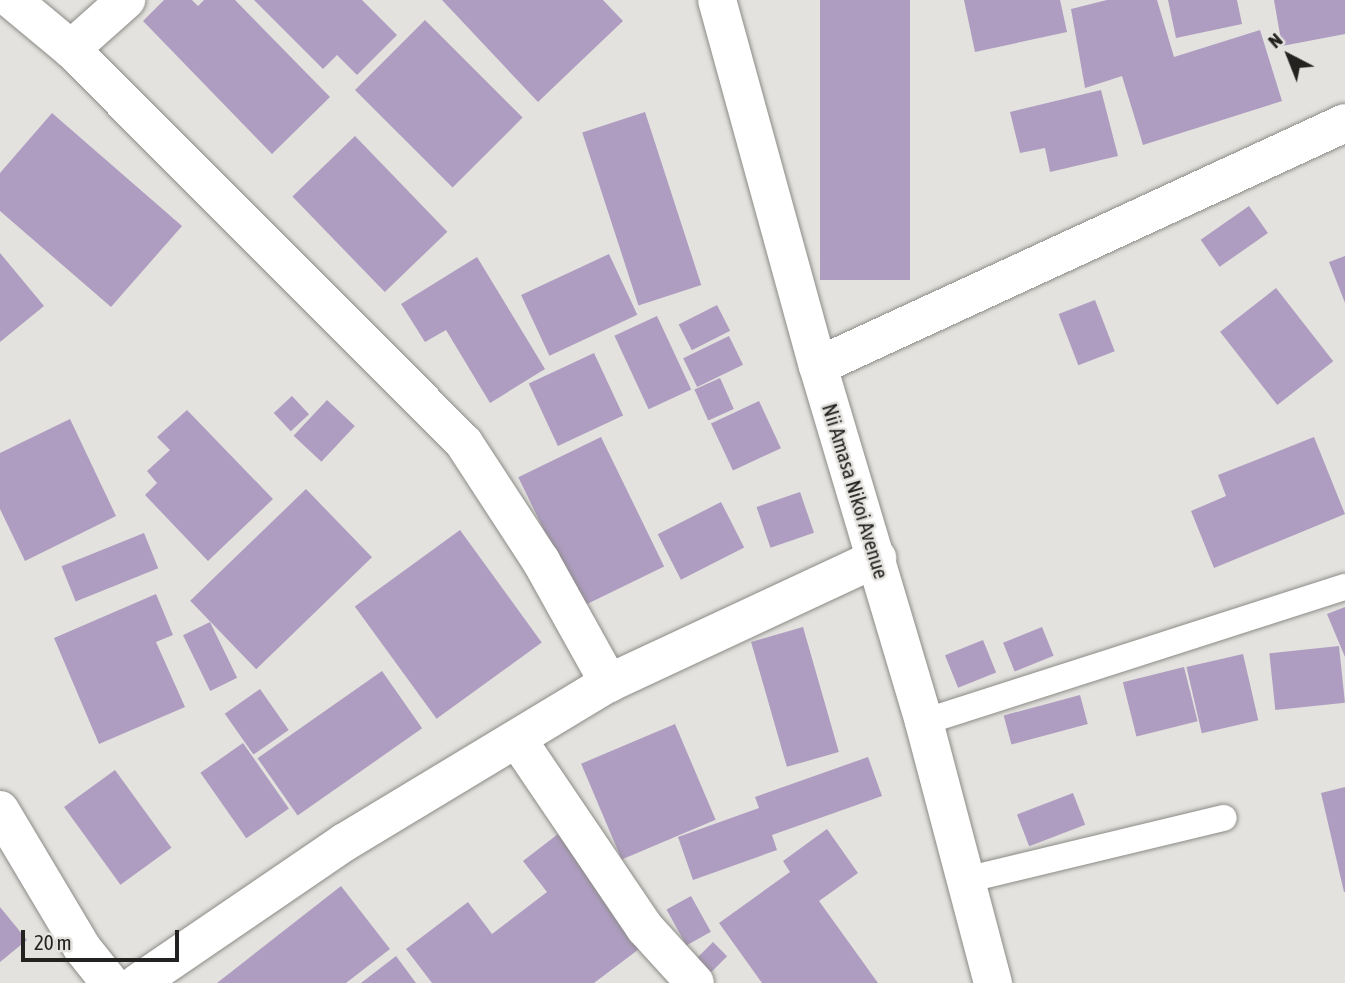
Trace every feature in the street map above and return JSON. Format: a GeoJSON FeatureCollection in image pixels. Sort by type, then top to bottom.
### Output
{"type":"FeatureCollection","features":[{"type":"Feature","properties":{"kind":"street"},"geometry":{"type":"LineString","coordinates":[[12,0],[72,49],[464,443],[541,561],[609,682]]}},
{"type":"Feature","properties":{"kind":"street"},"geometry":{"type":"LineString","coordinates":[[72,49],[126,0]]}},
{"type":"Feature","properties":{"kind":"street","name":"Nii Amasa Nikoi Avenue"},"geometry":{"type":"LineString","coordinates":[[717,0],[818,366],[924,722],[993,983]]}},
{"type":"Feature","properties":{"kind":"street"},"geometry":{"type":"LineString","coordinates":[[818,366],[1345,123]]}},
{"type":"Feature","properties":{"kind":"street"},"geometry":{"type":"LineString","coordinates":[[138,983],[345,842],[609,682],[877,558]]}},
{"type":"Feature","properties":{"kind":"street"},"geometry":{"type":"LineString","coordinates":[[517,739],[637,917],[695,983]]}},
{"type":"Feature","properties":{"kind":"street"},"geometry":{"type":"LineString","coordinates":[[0,810],[83,949],[110,983]]}},
{"type":"Feature","properties":{"kind":"lane"},"geometry":{"type":"LineString","coordinates":[[924,722],[1345,587]]}},
{"type":"Feature","properties":{"kind":"lane"},"geometry":{"type":"LineString","coordinates":[[965,880],[1224,818]]}},
{"type":"Feature","properties":{"kind":"building"},"geometry":{"type":"Polygon","coordinates":[[[164,0],[192,0],[198,6],[204,0],[235,0],[330,97],[272,154],[143,21],[164,0]]]}},
{"type":"Feature","properties":{"kind":"building"},"geometry":{"type":"Polygon","coordinates":[[[254,0],[362,0],[397,35],[357,75],[337,55],[323,69],[254,0]]]}},
{"type":"Feature","properties":{"kind":"building"},"geometry":{"type":"Polygon","coordinates":[[[442,0],[603,0],[623,21],[538,102],[442,0]]]}},
{"type":"Feature","properties":{"kind":"building"},"geometry":{"type":"Polygon","coordinates":[[[820,0],[910,0],[910,280],[820,280],[820,0]]]}},
{"type":"Feature","properties":{"kind":"building"},"geometry":{"type":"Polygon","coordinates":[[[964,0],[1060,0],[1067,32],[975,52],[964,0]]]}},
{"type":"Feature","properties":{"kind":"building"},"geometry":{"type":"Polygon","coordinates":[[[1107,0],[1157,0],[1174,57],[1260,30],[1282,101],[1143,145],[1122,76],[1085,88],[1071,9],[1107,0]]]}},
{"type":"Feature","properties":{"kind":"building"},"geometry":{"type":"Polygon","coordinates":[[[1168,0],[1237,0],[1242,24],[1176,38],[1168,0]]]}},
{"type":"Feature","properties":{"kind":"building"},"geometry":{"type":"Polygon","coordinates":[[[1274,0],[1345,0],[1345,34],[1282,46],[1274,0]]]}},
{"type":"Feature","properties":{"kind":"building"},"geometry":{"type":"Polygon","coordinates":[[[425,20],[523,118],[453,188],[355,90],[425,20]]]}},
{"type":"Feature","properties":{"kind":"building"},"geometry":{"type":"Polygon","coordinates":[[[1101,90],[1118,156],[1050,172],[1045,148],[1020,153],[1010,112],[1101,90]]]}},
{"type":"Feature","properties":{"kind":"building"},"geometry":{"type":"Polygon","coordinates":[[[645,112],[701,285],[638,305],[582,132],[645,112]]]}},
{"type":"Feature","properties":{"kind":"building"},"geometry":{"type":"Polygon","coordinates":[[[52,113],[182,226],[111,307],[0,211],[0,173],[52,113]]]}},
{"type":"Feature","properties":{"kind":"building"},"geometry":{"type":"Polygon","coordinates":[[[355,136],[447,232],[385,292],[292,196],[355,136]]]}},
{"type":"Feature","properties":{"kind":"building"},"geometry":{"type":"Polygon","coordinates":[[[1249,206],[1268,233],[1220,267],[1201,240],[1249,206]]]}},
{"type":"Feature","properties":{"kind":"building"},"geometry":{"type":"Polygon","coordinates":[[[0,253],[44,306],[0,342],[0,253]]]}},
{"type":"Feature","properties":{"kind":"building"},"geometry":{"type":"Polygon","coordinates":[[[609,254],[637,315],[549,356],[521,295],[609,254]]]}},
{"type":"Feature","properties":{"kind":"building"},"geometry":{"type":"Polygon","coordinates":[[[1345,256],[1345,303],[1329,262],[1345,256]]]}},
{"type":"Feature","properties":{"kind":"building"},"geometry":{"type":"Polygon","coordinates":[[[477,257],[545,369],[490,403],[446,330],[425,342],[401,304],[477,257]]]}},
{"type":"Feature","properties":{"kind":"building"},"geometry":{"type":"Polygon","coordinates":[[[1276,288],[1333,361],[1277,405],[1220,332],[1276,288]]]}},
{"type":"Feature","properties":{"kind":"building"},"geometry":{"type":"Polygon","coordinates":[[[1095,300],[1115,351],[1078,365],[1059,314],[1095,300]]]}},
{"type":"Feature","properties":{"kind":"building"},"geometry":{"type":"Polygon","coordinates":[[[717,305],[730,331],[692,350],[679,325],[717,305]]]}},
{"type":"Feature","properties":{"kind":"building"},"geometry":{"type":"Polygon","coordinates":[[[657,316],[691,389],[649,409],[614,336],[657,316]]]}},
{"type":"Feature","properties":{"kind":"building"},"geometry":{"type":"Polygon","coordinates":[[[729,336],[743,365],[697,387],[683,358],[729,336]]]}},
{"type":"Feature","properties":{"kind":"building"},"geometry":{"type":"Polygon","coordinates":[[[594,353],[623,416],[558,446],[529,383],[594,353]]]}},
{"type":"Feature","properties":{"kind":"building"},"geometry":{"type":"Polygon","coordinates":[[[720,378],[734,409],[708,420],[694,389],[720,378]]]}},
{"type":"Feature","properties":{"kind":"building"},"geometry":{"type":"Polygon","coordinates":[[[292,396],[309,414],[291,431],[274,413],[292,396]]]}},
{"type":"Feature","properties":{"kind":"building"},"geometry":{"type":"Polygon","coordinates":[[[327,400],[355,426],[321,462],[294,436],[327,400]]]}},
{"type":"Feature","properties":{"kind":"building"},"geometry":{"type":"Polygon","coordinates":[[[759,401],[781,448],[733,471],[711,423],[759,401]]]}},
{"type":"Feature","properties":{"kind":"building"},"geometry":{"type":"Polygon","coordinates":[[[187,410],[273,499],[208,561],[145,495],[157,483],[147,471],[170,450],[157,437],[187,410]]]}},
{"type":"Feature","properties":{"kind":"building"},"geometry":{"type":"Polygon","coordinates":[[[70,419],[116,516],[25,561],[0,509],[0,453],[70,419]]]}},
{"type":"Feature","properties":{"kind":"building"},"geometry":{"type":"Polygon","coordinates":[[[601,437],[664,566],[581,607],[518,477],[601,437]]]}},
{"type":"Feature","properties":{"kind":"building"},"geometry":{"type":"Polygon","coordinates":[[[1314,437],[1345,514],[1214,568],[1191,511],[1226,496],[1218,475],[1314,437]]]}},
{"type":"Feature","properties":{"kind":"building"},"geometry":{"type":"Polygon","coordinates":[[[306,489],[372,557],[256,669],[190,601],[306,489]]]}},
{"type":"Feature","properties":{"kind":"building"},"geometry":{"type":"Polygon","coordinates":[[[800,492],[814,533],[771,548],[757,507],[800,492]]]}},
{"type":"Feature","properties":{"kind":"building"},"geometry":{"type":"Polygon","coordinates":[[[721,502],[744,547],[681,580],[658,534],[721,502]]]}},
{"type":"Feature","properties":{"kind":"building"},"geometry":{"type":"Polygon","coordinates":[[[460,530],[542,642],[437,719],[355,606],[460,530]]]}},
{"type":"Feature","properties":{"kind":"building"},"geometry":{"type":"Polygon","coordinates":[[[144,533],[158,568],[76,602],[61,566],[144,533]]]}},
{"type":"Feature","properties":{"kind":"building"},"geometry":{"type":"Polygon","coordinates":[[[156,594],[173,635],[156,642],[185,707],[99,744],[54,638],[156,594]]]}},
{"type":"Feature","properties":{"kind":"building"},"geometry":{"type":"Polygon","coordinates":[[[1345,607],[1345,657],[1327,614],[1345,607]]]}},
{"type":"Feature","properties":{"kind":"building"},"geometry":{"type":"Polygon","coordinates":[[[210,622],[237,678],[210,691],[183,635],[210,622]]]}},
{"type":"Feature","properties":{"kind":"building"},"geometry":{"type":"Polygon","coordinates":[[[803,627],[839,752],[787,767],[751,642],[803,627]]]}},
{"type":"Feature","properties":{"kind":"building"},"geometry":{"type":"Polygon","coordinates":[[[1042,627],[1054,656],[1015,671],[1003,643],[1042,627]]]}},
{"type":"Feature","properties":{"kind":"building"},"geometry":{"type":"Polygon","coordinates":[[[983,640],[996,672],[958,688],[945,655],[983,640]]]}},
{"type":"Feature","properties":{"kind":"building"},"geometry":{"type":"Polygon","coordinates":[[[1339,646],[1345,703],[1275,710],[1269,653],[1339,646]]]}},
{"type":"Feature","properties":{"kind":"building"},"geometry":{"type":"Polygon","coordinates":[[[1243,654],[1258,720],[1202,733],[1186,667],[1243,654]]]}},
{"type":"Feature","properties":{"kind":"building"},"geometry":{"type":"Polygon","coordinates":[[[1184,667],[1198,721],[1136,737],[1123,682],[1184,667]]]}},
{"type":"Feature","properties":{"kind":"building"},"geometry":{"type":"Polygon","coordinates":[[[382,671],[422,728],[298,816],[257,758],[382,671]]]}},
{"type":"Feature","properties":{"kind":"building"},"geometry":{"type":"Polygon","coordinates":[[[260,689],[289,730],[253,755],[225,714],[260,689]]]}},
{"type":"Feature","properties":{"kind":"building"},"geometry":{"type":"Polygon","coordinates":[[[1080,695],[1088,724],[1011,744],[1004,715],[1080,695]]]}},
{"type":"Feature","properties":{"kind":"building"},"geometry":{"type":"Polygon","coordinates":[[[675,724],[716,820],[622,860],[581,764],[675,724]]]}},
{"type":"Feature","properties":{"kind":"building"},"geometry":{"type":"Polygon","coordinates":[[[243,743],[289,809],[246,838],[200,773],[243,743]]]}},
{"type":"Feature","properties":{"kind":"building"},"geometry":{"type":"Polygon","coordinates":[[[868,757],[882,796],[772,835],[777,850],[693,880],[678,837],[759,808],[755,797],[868,757]]]}},
{"type":"Feature","properties":{"kind":"building"},"geometry":{"type":"Polygon","coordinates":[[[115,770],[171,848],[120,885],[64,807],[115,770]]]}},
{"type":"Feature","properties":{"kind":"building"},"geometry":{"type":"Polygon","coordinates":[[[1345,787],[1345,892],[1344,892],[1321,793],[1345,787]]]}},
{"type":"Feature","properties":{"kind":"building"},"geometry":{"type":"Polygon","coordinates":[[[1073,793],[1085,825],[1029,846],[1017,815],[1073,793]]]}},
{"type":"Feature","properties":{"kind":"building"},"geometry":{"type":"Polygon","coordinates":[[[827,829],[858,873],[819,901],[878,983],[762,983],[719,923],[790,872],[783,861],[827,829]]]}},
{"type":"Feature","properties":{"kind":"building"},"geometry":{"type":"Polygon","coordinates":[[[558,834],[643,946],[594,983],[432,983],[406,949],[468,902],[492,934],[547,892],[523,861],[558,834]]]}},
{"type":"Feature","properties":{"kind":"building"},"geometry":{"type":"Polygon","coordinates":[[[341,886],[390,949],[346,983],[217,983],[341,886]]]}},
{"type":"Feature","properties":{"kind":"building"},"geometry":{"type":"Polygon","coordinates":[[[691,896],[711,932],[686,945],[667,910],[691,896]]]}},
{"type":"Feature","properties":{"kind":"building"},"geometry":{"type":"Polygon","coordinates":[[[0,907],[27,940],[0,962],[0,907]]]}},
{"type":"Feature","properties":{"kind":"building"},"geometry":{"type":"Polygon","coordinates":[[[713,942],[727,956],[711,972],[697,958],[713,942]]]}},
{"type":"Feature","properties":{"kind":"building"},"geometry":{"type":"Polygon","coordinates":[[[396,956],[416,983],[361,983],[396,956]]]}}]}
